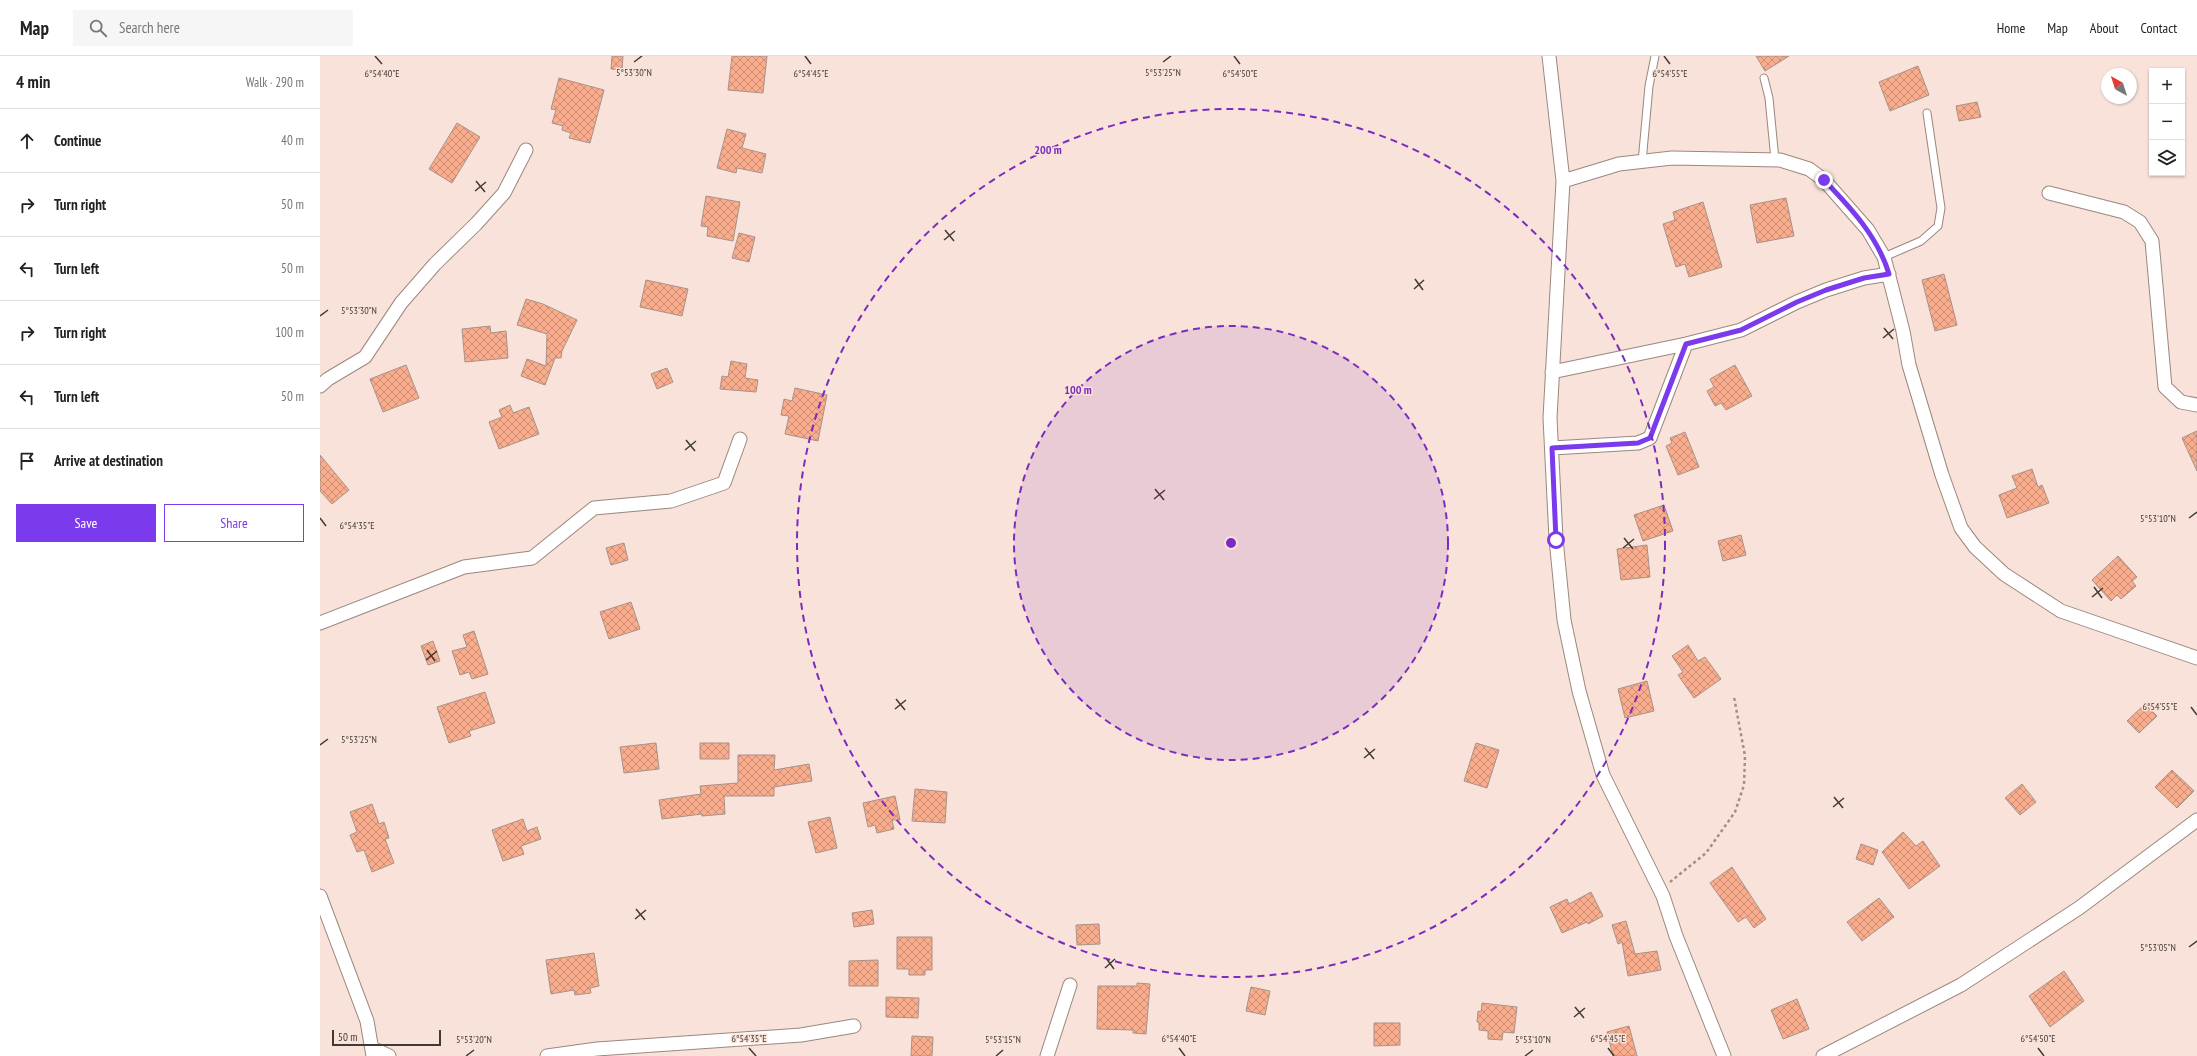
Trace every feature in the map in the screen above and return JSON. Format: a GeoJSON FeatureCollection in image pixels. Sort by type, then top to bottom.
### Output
{"type":"FeatureCollection","features":[{"type":"Feature","properties":{"kind":"street"},"geometry":{"type":"LineString","coordinates":[[1549,56],[1563,181],[1550,418],[1556,540],[1564,620],[1579,691],[1604,775],[1660,890],[1676,936],[1724,1056]]}},
{"type":"Feature","properties":{"kind":"street"},"geometry":{"type":"LineString","coordinates":[[320,386],[328,379],[365,357],[401,303],[435,264],[476,224],[504,193],[526,150]]}},
{"type":"Feature","properties":{"kind":"street"},"geometry":{"type":"LineString","coordinates":[[1563,181],[1619,164],[1672,158],[1775,160],[1810,169],[1824,180],[1868,230],[1884,257],[1904,331],[1909,365],[1942,475],[1961,528],[1975,547],[2004,574],[2061,611],[2197,658]]}},
{"type":"Feature","properties":{"kind":"street"},"geometry":{"type":"LineString","coordinates":[[2049,193],[2124,212],[2140,222],[2152,241],[2165,387],[2181,402],[2197,405]]}},
{"type":"Feature","properties":{"kind":"street"},"geometry":{"type":"LineString","coordinates":[[1552,372],[1686,344],[1741,330],[1797,302],[1826,290],[1864,278],[1889,274]]}},
{"type":"Feature","properties":{"kind":"street"},"geometry":{"type":"LineString","coordinates":[[1552,448],[1638,443],[1650,438],[1686,344]]}},
{"type":"Feature","properties":{"kind":"street"},"geometry":{"type":"LineString","coordinates":[[320,623],[464,567],[532,558],[594,508],[670,501],[724,483],[740,439]]}},
{"type":"Feature","properties":{"kind":"street"},"geometry":{"type":"LineString","coordinates":[[1823,1056],[1961,986],[2078,908],[2197,820]]}},
{"type":"Feature","properties":{"kind":"street"},"geometry":{"type":"LineString","coordinates":[[320,896],[367,1021],[372,1052],[388,1056]]}},
{"type":"Feature","properties":{"kind":"street"},"geometry":{"type":"LineString","coordinates":[[1047,1056],[1070,985]]}},
{"type":"Feature","properties":{"kind":"street"},"geometry":{"type":"LineString","coordinates":[[547,1056],[555,1053],[597,1049],[801,1035],[854,1026]]}},
{"type":"Feature","properties":{"kind":"lane"},"geometry":{"type":"LineString","coordinates":[[1642,162],[1647,100],[1655,56]]}},
{"type":"Feature","properties":{"kind":"lane"},"geometry":{"type":"LineString","coordinates":[[1764,78],[1769,98],[1775,160]]}},
{"type":"Feature","properties":{"kind":"lane"},"geometry":{"type":"LineString","coordinates":[[1884,257],[1921,241],[1938,226],[1940,208],[1927,112]]}},
{"type":"Feature","properties":{"kind":"path"},"geometry":{"type":"LineString","coordinates":[[1660,890],[1706,853],[1735,812],[1744,785],[1745,756],[1734,697]]}},
{"type":"Feature","properties":{"kind":"building"},"geometry":{"type":"Polygon","coordinates":[[[612,56],[623,56],[622,70],[611,69],[612,56]]]}},
{"type":"Feature","properties":{"kind":"building"},"geometry":{"type":"Polygon","coordinates":[[[732,56],[767,56],[763,93],[728,90],[732,56]]]}},
{"type":"Feature","properties":{"kind":"building"},"geometry":{"type":"Polygon","coordinates":[[[1756,56],[1789,56],[1765,71],[1756,56]]]}},
{"type":"Feature","properties":{"kind":"building"},"geometry":{"type":"Polygon","coordinates":[[[1918,66],[1929,95],[1890,111],[1879,82],[1918,66]]]}},
{"type":"Feature","properties":{"kind":"building"},"geometry":{"type":"Polygon","coordinates":[[[559,78],[604,90],[590,143],[569,138],[571,133],[562,130],[563,126],[552,123],[556,110],[551,109],[559,78]]]}},
{"type":"Feature","properties":{"kind":"building"},"geometry":{"type":"Polygon","coordinates":[[[1977,102],[1981,117],[1959,121],[1956,106],[1977,102]]]}},
{"type":"Feature","properties":{"kind":"building"},"geometry":{"type":"Polygon","coordinates":[[[457,123],[480,137],[452,183],[429,169],[457,123]]]}},
{"type":"Feature","properties":{"kind":"building"},"geometry":{"type":"Polygon","coordinates":[[[727,129],[746,134],[742,148],[766,154],[762,173],[737,168],[736,173],[717,168],[727,129]]]}},
{"type":"Feature","properties":{"kind":"building"},"geometry":{"type":"Polygon","coordinates":[[[706,196],[740,202],[733,241],[707,236],[708,227],[701,226],[706,196]]]}},
{"type":"Feature","properties":{"kind":"building"},"geometry":{"type":"Polygon","coordinates":[[[1786,198],[1794,236],[1757,243],[1750,205],[1786,198]]]}},
{"type":"Feature","properties":{"kind":"building"},"geometry":{"type":"Polygon","coordinates":[[[1703,202],[1722,267],[1689,277],[1685,264],[1676,267],[1663,224],[1675,220],[1673,212],[1703,202]]]}},
{"type":"Feature","properties":{"kind":"building"},"geometry":{"type":"Polygon","coordinates":[[[739,233],[755,237],[749,262],[732,258],[739,233]]]}},
{"type":"Feature","properties":{"kind":"building"},"geometry":{"type":"Polygon","coordinates":[[[1944,274],[1957,325],[1935,331],[1922,280],[1944,274]]]}},
{"type":"Feature","properties":{"kind":"building"},"geometry":{"type":"Polygon","coordinates":[[[646,280],[688,289],[682,316],[640,307],[646,280]]]}},
{"type":"Feature","properties":{"kind":"building"},"geometry":{"type":"Polygon","coordinates":[[[526,299],[543,304],[577,320],[562,351],[561,358],[555,358],[545,385],[521,376],[527,359],[546,366],[547,334],[517,325],[526,299]]]}},
{"type":"Feature","properties":{"kind":"building"},"geometry":{"type":"Polygon","coordinates":[[[490,326],[491,333],[506,331],[508,358],[465,362],[462,329],[490,326]]]}},
{"type":"Feature","properties":{"kind":"building"},"geometry":{"type":"Polygon","coordinates":[[[731,361],[747,364],[745,378],[758,380],[756,392],[720,389],[722,376],[728,377],[731,361]]]}},
{"type":"Feature","properties":{"kind":"building"},"geometry":{"type":"Polygon","coordinates":[[[406,365],[419,398],[383,412],[370,379],[406,365]]]}},
{"type":"Feature","properties":{"kind":"building"},"geometry":{"type":"Polygon","coordinates":[[[1735,365],[1752,396],[1726,410],[1721,403],[1715,406],[1707,391],[1714,387],[1710,379],[1735,365]]]}},
{"type":"Feature","properties":{"kind":"building"},"geometry":{"type":"Polygon","coordinates":[[[667,368],[673,382],[657,389],[651,374],[667,368]]]}},
{"type":"Feature","properties":{"kind":"building"},"geometry":{"type":"Polygon","coordinates":[[[795,388],[827,395],[818,441],[785,434],[789,416],[781,415],[784,399],[792,401],[795,388]]]}},
{"type":"Feature","properties":{"kind":"building"},"geometry":{"type":"Polygon","coordinates":[[[510,405],[513,413],[529,407],[539,434],[499,449],[489,422],[502,417],[499,410],[510,405]]]}},
{"type":"Feature","properties":{"kind":"building"},"geometry":{"type":"Polygon","coordinates":[[[2197,431],[2197,471],[2182,438],[2197,431]]]}},
{"type":"Feature","properties":{"kind":"building"},"geometry":{"type":"Polygon","coordinates":[[[1685,432],[1699,467],[1678,475],[1666,446],[1672,443],[1670,438],[1685,432]]]}},
{"type":"Feature","properties":{"kind":"building"},"geometry":{"type":"Polygon","coordinates":[[[320,455],[349,490],[332,504],[320,491],[320,455]]]}},
{"type":"Feature","properties":{"kind":"building"},"geometry":{"type":"Polygon","coordinates":[[[2032,469],[2038,487],[2042,485],[2049,503],[2007,518],[1999,495],[2017,488],[2012,476],[2032,469]]]}},
{"type":"Feature","properties":{"kind":"building"},"geometry":{"type":"Polygon","coordinates":[[[1664,505],[1673,531],[1643,541],[1634,515],[1664,505]]]}},
{"type":"Feature","properties":{"kind":"building"},"geometry":{"type":"Polygon","coordinates":[[[1741,535],[1746,555],[1723,561],[1718,541],[1741,535]]]}},
{"type":"Feature","properties":{"kind":"building"},"geometry":{"type":"Polygon","coordinates":[[[624,543],[628,560],[611,565],[606,548],[624,543]]]}},
{"type":"Feature","properties":{"kind":"building"},"geometry":{"type":"Polygon","coordinates":[[[1647,545],[1650,577],[1621,580],[1617,549],[1647,545]]]}},
{"type":"Feature","properties":{"kind":"building"},"geometry":{"type":"Polygon","coordinates":[[[2118,556],[2137,577],[2132,581],[2136,586],[2121,599],[2117,595],[2111,601],[2092,580],[2118,556]]]}},
{"type":"Feature","properties":{"kind":"building"},"geometry":{"type":"Polygon","coordinates":[[[631,602],[640,629],[609,639],[600,612],[631,602]]]}},
{"type":"Feature","properties":{"kind":"building"},"geometry":{"type":"Polygon","coordinates":[[[474,631],[488,674],[472,679],[469,672],[460,675],[452,651],[467,647],[463,635],[474,631]]]}},
{"type":"Feature","properties":{"kind":"building"},"geometry":{"type":"Polygon","coordinates":[[[433,641],[440,661],[428,665],[421,646],[433,641]]]}},
{"type":"Feature","properties":{"kind":"building"},"geometry":{"type":"Polygon","coordinates":[[[1688,645],[1698,661],[1705,657],[1721,679],[1694,698],[1678,675],[1683,672],[1672,656],[1688,645]]]}},
{"type":"Feature","properties":{"kind":"building"},"geometry":{"type":"Polygon","coordinates":[[[1647,681],[1654,711],[1625,718],[1618,689],[1647,681]]]}},
{"type":"Feature","properties":{"kind":"building"},"geometry":{"type":"Polygon","coordinates":[[[485,692],[495,723],[469,731],[471,736],[449,743],[437,707],[485,692]]]}},
{"type":"Feature","properties":{"kind":"building"},"geometry":{"type":"Polygon","coordinates":[[[2145,704],[2157,716],[2139,733],[2127,721],[2145,704]]]}},
{"type":"Feature","properties":{"kind":"building"},"geometry":{"type":"Polygon","coordinates":[[[656,743],[659,769],[624,773],[620,747],[656,743]]]}},
{"type":"Feature","properties":{"kind":"building"},"geometry":{"type":"Polygon","coordinates":[[[700,743],[729,743],[729,759],[700,759],[700,743]]]}},
{"type":"Feature","properties":{"kind":"building"},"geometry":{"type":"Polygon","coordinates":[[[1476,743],[1499,750],[1487,788],[1464,781],[1476,743]]]}},
{"type":"Feature","properties":{"kind":"building"},"geometry":{"type":"Polygon","coordinates":[[[738,755],[775,755],[774,770],[809,764],[812,781],[774,787],[774,796],[724,796],[725,814],[702,816],[702,814],[662,819],[659,800],[701,794],[700,786],[738,783],[738,755]]]}},
{"type":"Feature","properties":{"kind":"building"},"geometry":{"type":"Polygon","coordinates":[[[2172,770],[2194,791],[2177,808],[2155,787],[2172,770]]]}},
{"type":"Feature","properties":{"kind":"building"},"geometry":{"type":"Polygon","coordinates":[[[2022,784],[2036,802],[2020,815],[2005,798],[2022,784]]]}},
{"type":"Feature","properties":{"kind":"building"},"geometry":{"type":"Polygon","coordinates":[[[915,789],[947,792],[945,823],[912,821],[915,789]]]}},
{"type":"Feature","properties":{"kind":"building"},"geometry":{"type":"Polygon","coordinates":[[[895,796],[900,820],[892,820],[894,829],[877,833],[875,825],[868,827],[863,803],[895,796]]]}},
{"type":"Feature","properties":{"kind":"building"},"geometry":{"type":"Polygon","coordinates":[[[372,804],[379,824],[384,822],[389,838],[385,839],[394,863],[372,872],[364,850],[357,852],[350,835],[357,832],[350,812],[372,804]]]}},
{"type":"Feature","properties":{"kind":"building"},"geometry":{"type":"Polygon","coordinates":[[[830,817],[837,848],[816,853],[808,822],[830,817]]]}},
{"type":"Feature","properties":{"kind":"building"},"geometry":{"type":"Polygon","coordinates":[[[523,819],[527,831],[537,827],[541,839],[521,846],[524,854],[503,861],[492,830],[523,819]]]}},
{"type":"Feature","properties":{"kind":"building"},"geometry":{"type":"Polygon","coordinates":[[[1903,832],[1916,846],[1923,841],[1940,866],[1909,889],[1882,852],[1903,832]]]}},
{"type":"Feature","properties":{"kind":"building"},"geometry":{"type":"Polygon","coordinates":[[[1861,844],[1878,850],[1873,865],[1856,859],[1861,844]]]}},
{"type":"Feature","properties":{"kind":"building"},"geometry":{"type":"Polygon","coordinates":[[[1732,867],[1766,919],[1754,928],[1746,917],[1738,922],[1710,883],[1732,867]]]}},
{"type":"Feature","properties":{"kind":"building"},"geometry":{"type":"Polygon","coordinates":[[[1591,892],[1603,916],[1588,924],[1587,922],[1562,933],[1550,907],[1567,899],[1569,904],[1591,892]]]}},
{"type":"Feature","properties":{"kind":"building"},"geometry":{"type":"Polygon","coordinates":[[[1879,898],[1894,917],[1862,941],[1847,922],[1879,898]]]}},
{"type":"Feature","properties":{"kind":"building"},"geometry":{"type":"Polygon","coordinates":[[[872,910],[874,924],[854,927],[852,913],[872,910]]]}},
{"type":"Feature","properties":{"kind":"building"},"geometry":{"type":"Polygon","coordinates":[[[1626,921],[1635,954],[1657,951],[1661,970],[1628,976],[1622,942],[1618,944],[1612,925],[1626,921]]]}},
{"type":"Feature","properties":{"kind":"building"},"geometry":{"type":"Polygon","coordinates":[[[1099,924],[1100,944],[1077,945],[1076,925],[1099,924]]]}},
{"type":"Feature","properties":{"kind":"building"},"geometry":{"type":"Polygon","coordinates":[[[897,937],[932,937],[932,970],[925,970],[925,975],[909,975],[909,969],[897,969],[897,937]]]}},
{"type":"Feature","properties":{"kind":"building"},"geometry":{"type":"Polygon","coordinates":[[[594,953],[599,986],[590,988],[591,993],[575,995],[574,990],[551,994],[546,960],[594,953]]]}},
{"type":"Feature","properties":{"kind":"building"},"geometry":{"type":"Polygon","coordinates":[[[878,960],[878,986],[849,986],[849,961],[878,960]]]}},
{"type":"Feature","properties":{"kind":"building"},"geometry":{"type":"Polygon","coordinates":[[[2064,971],[2084,1001],[2050,1027],[2029,996],[2064,971]]]}},
{"type":"Feature","properties":{"kind":"building"},"geometry":{"type":"Polygon","coordinates":[[[1137,983],[1150,984],[1146,1034],[1133,1033],[1133,1030],[1097,1029],[1098,986],[1137,986],[1137,983]]]}},
{"type":"Feature","properties":{"kind":"building"},"geometry":{"type":"Polygon","coordinates":[[[1251,987],[1270,991],[1265,1015],[1246,1011],[1251,987]]]}},
{"type":"Feature","properties":{"kind":"building"},"geometry":{"type":"Polygon","coordinates":[[[886,997],[919,998],[918,1018],[886,1017],[886,997]]]}},
{"type":"Feature","properties":{"kind":"building"},"geometry":{"type":"Polygon","coordinates":[[[1797,999],[1809,1029],[1783,1039],[1771,1010],[1797,999]]]}},
{"type":"Feature","properties":{"kind":"building"},"geometry":{"type":"Polygon","coordinates":[[[1482,1003],[1517,1007],[1514,1033],[1503,1032],[1502,1040],[1488,1039],[1488,1031],[1479,1030],[1479,1022],[1477,1022],[1478,1011],[1481,1012],[1482,1003]]]}},
{"type":"Feature","properties":{"kind":"building"},"geometry":{"type":"Polygon","coordinates":[[[1374,1023],[1400,1023],[1400,1045],[1374,1046],[1374,1023]]]}},
{"type":"Feature","properties":{"kind":"building"},"geometry":{"type":"Polygon","coordinates":[[[1629,1026],[1637,1056],[1613,1056],[1607,1032],[1629,1026]]]}},
{"type":"Feature","properties":{"kind":"building"},"geometry":{"type":"Polygon","coordinates":[[[912,1036],[933,1037],[932,1056],[911,1056],[912,1036]]]}},
{"type":"Feature","properties":{"kind":"route"},"geometry":{"type":"LineString","coordinates":[[1556,540],[1552,448],[1638,443],[1650,438],[1686,344],[1741,330],[1797,302],[1826,290],[1864,278],[1889,274],[1884,257],[1868,230],[1844,200],[1824,180]]}}]}
